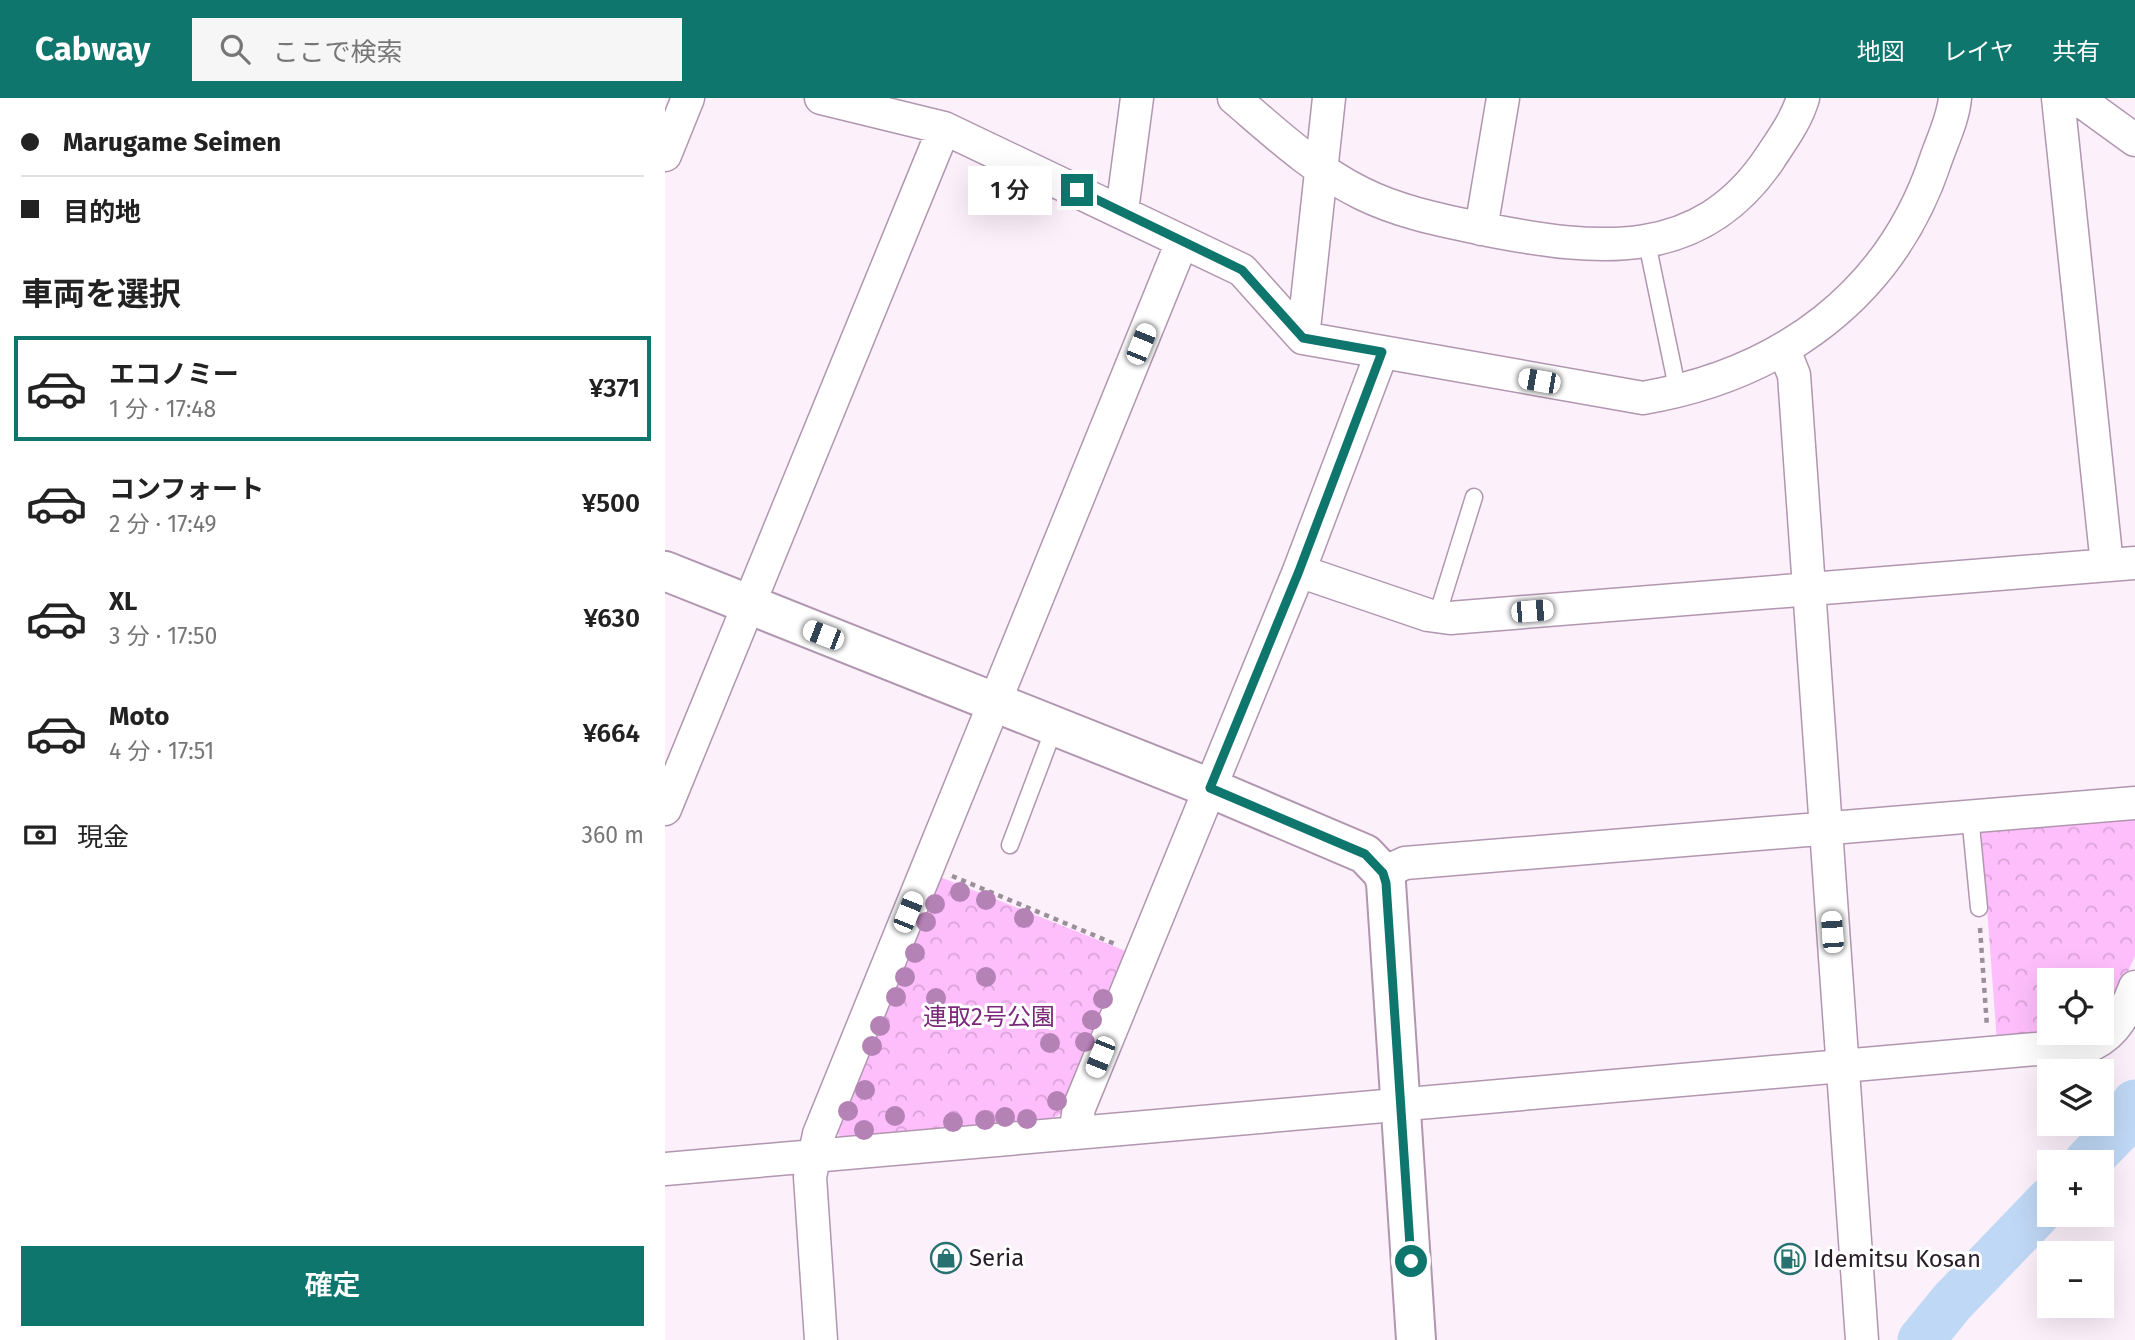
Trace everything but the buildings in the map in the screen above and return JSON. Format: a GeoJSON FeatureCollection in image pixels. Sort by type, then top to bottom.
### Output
{"type":"FeatureCollection","features":[{"type":"Feature","properties":{"kind":"street"},"geometry":{"type":"LineString","coordinates":[[665,155],[688,98]]}},
{"type":"Feature","properties":{"kind":"street"},"geometry":{"type":"LineString","coordinates":[[821,98],[944,128],[1242,270],[1303,338],[1643,398],[1678,392],[1759,364],[1784,350],[1849,301],[1890,254],[1927,187],[1955,98]]}},
{"type":"Feature","properties":{"kind":"street"},"geometry":{"type":"LineString","coordinates":[[1122,211],[1137,98]]}},
{"type":"Feature","properties":{"kind":"street"},"geometry":{"type":"LineString","coordinates":[[1234,98],[1319,169],[1361,193],[1401,210],[1555,243],[1647,243],[1713,216],[1755,181],[1797,118],[1803,98]]}},
{"type":"Feature","properties":{"kind":"street"},"geometry":{"type":"LineString","coordinates":[[1303,338],[1319,169],[1329,98]]}},
{"type":"Feature","properties":{"kind":"street"},"geometry":{"type":"LineString","coordinates":[[1482,229],[1503,98]]}},
{"type":"Feature","properties":{"kind":"street"},"geometry":{"type":"LineString","coordinates":[[1299,571],[1450,618],[2121,564],[2058,98]]}},
{"type":"Feature","properties":{"kind":"street"},"geometry":{"type":"LineString","coordinates":[[2077,98],[2135,140]]}},
{"type":"Feature","properties":{"kind":"street"},"geometry":{"type":"LineString","coordinates":[[665,809],[944,128]]}},
{"type":"Feature","properties":{"kind":"street"},"geometry":{"type":"LineString","coordinates":[[821,1340],[810,1177],[813,1157],[927,866],[1182,242]]}},
{"type":"Feature","properties":{"kind":"street"},"geometry":{"type":"LineString","coordinates":[[1784,350],[1794,375],[1862,1340]]}},
{"type":"Feature","properties":{"kind":"street"},"geometry":{"type":"LineString","coordinates":[[1075,1133],[1079,1108],[1299,571],[1382,352]]}},
{"type":"Feature","properties":{"kind":"street"},"geometry":{"type":"LineString","coordinates":[[665,570],[748,606],[1210,788],[1365,854],[1383,873],[1386,883],[1416,1340]]}},
{"type":"Feature","properties":{"kind":"street"},"geometry":{"type":"LineString","coordinates":[[1383,873],[1405,863],[2135,803]]}},
{"type":"Feature","properties":{"kind":"street"},"geometry":{"type":"LineString","coordinates":[[665,1169],[2093,1044],[2110,1035],[2122,1017],[2135,987]]}},
{"type":"Feature","properties":{"kind":"lane"},"geometry":{"type":"LineString","coordinates":[[1647,243],[1678,392]]}},
{"type":"Feature","properties":{"kind":"lane"},"geometry":{"type":"LineString","coordinates":[[1437,616],[1474,497]]}},
{"type":"Feature","properties":{"kind":"lane"},"geometry":{"type":"LineString","coordinates":[[1010,845],[1055,726]]}},
{"type":"Feature","properties":{"kind":"lane"},"geometry":{"type":"LineString","coordinates":[[1970,815],[1979,908]]}},
{"type":"Feature","properties":{"kind":"path"},"geometry":{"type":"LineString","coordinates":[[927,866],[1142,955]]}},
{"type":"Feature","properties":{"kind":"path"},"geometry":{"type":"LineString","coordinates":[[1979,908],[1989,1053]]}},
{"type":"Feature","properties":{"kind":"green space"},"geometry":{"type":"Polygon","coordinates":[[[2135,814],[2135,956],[2114,1002],[2114,968],[2037,968],[2037,1034],[1997,1042],[1981,828],[2135,814]]]}},
{"type":"Feature","properties":{"kind":"green space","name":"連取2号公園"},"geometry":{"type":"Polygon","coordinates":[[[935,875],[1128,952],[1062,1113],[1049,1121],[842,1140],[833,1126],[935,875]]]}},
{"type":"Feature","properties":{"kind":"waterway"},"geometry":{"type":"LineString","coordinates":[[2099,1150],[2118,1130],[2135,1103]]}},
{"type":"Feature","properties":{"kind":"waterway"},"geometry":{"type":"LineString","coordinates":[[1921,1340],[1952,1302],[2037,1213]]}},
{"type":"Feature","properties":{"kind":"place","name":"Seria"},"geometry":{"type":"Point","coordinates":[946,1258]}},
{"type":"Feature","properties":{"kind":"place","name":"Idemitsu Kosan"},"geometry":{"type":"Point","coordinates":[1790,1259]}},
{"type":"Feature","properties":{"kind":"route"},"geometry":{"type":"LineString","coordinates":[[1077,190],[1242,270],[1303,338],[1382,352],[1299,571],[1210,788],[1365,854],[1383,873],[1386,883],[1411,1261]]}}]}
